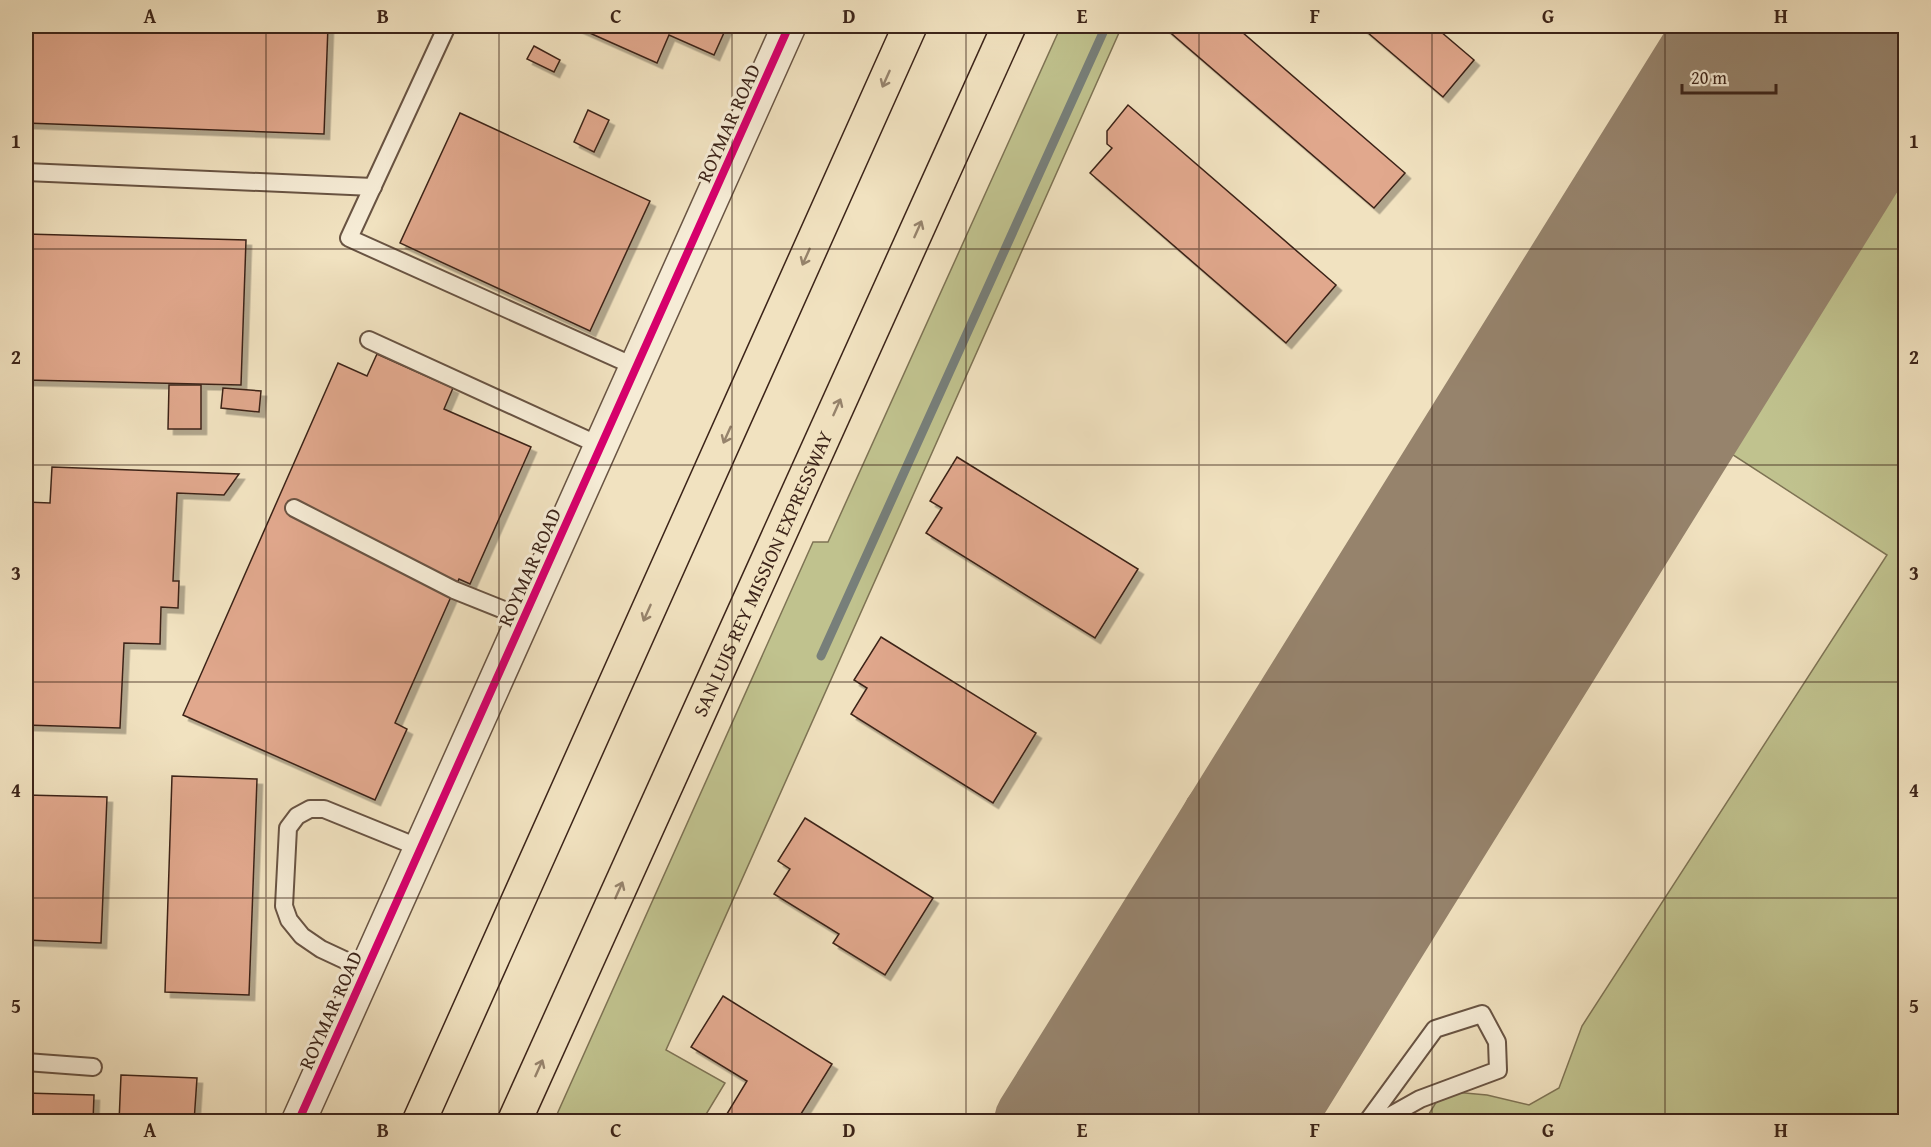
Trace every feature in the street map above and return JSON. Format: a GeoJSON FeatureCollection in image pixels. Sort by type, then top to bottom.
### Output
{"type":"FeatureCollection","features":[{"type":"Feature","properties":{"kind":"highway"},"geometry":{"type":"LineString","coordinates":[[418,1122],[910,26]]}},
{"type":"Feature","properties":{"kind":"highway","name":"SAN LUIS REY MISSION EXPRESSWAY"},"geometry":{"type":"LineString","coordinates":[[514,1122],[1009,26]]}},
{"type":"Feature","properties":{"kind":"street","name":"ROYMAR ROAD"},"geometry":{"type":"LineString","coordinates":[[298,1122],[789,26]]}},
{"type":"Feature","properties":{"kind":"lane"},"geometry":{"type":"LineString","coordinates":[[447,26],[349,238],[636,367]]}},
{"type":"Feature","properties":{"kind":"lane"},"geometry":{"type":"LineString","coordinates":[[26,172],[373,187]]}},
{"type":"Feature","properties":{"kind":"lane"},"geometry":{"type":"LineString","coordinates":[[369,340],[601,446]]}},
{"type":"Feature","properties":{"kind":"lane"},"geometry":{"type":"LineString","coordinates":[[294,508],[454,590],[524,618]]}},
{"type":"Feature","properties":{"kind":"lane"},"geometry":{"type":"LineString","coordinates":[[366,969],[321,949],[302,936],[289,920],[284,906],[288,828],[297,816],[310,809],[324,809],[420,848]]}},
{"type":"Feature","properties":{"kind":"lane"},"geometry":{"type":"LineString","coordinates":[[1367,1122],[1436,1029],[1482,1014],[1497,1042],[1498,1070],[1420,1099],[1378,1122]]}},
{"type":"Feature","properties":{"kind":"lane"},"geometry":{"type":"LineString","coordinates":[[26,1062],[93,1067]]}},
{"type":"Feature","properties":{"kind":"green space"},"geometry":{"type":"Polygon","coordinates":[[[1061,26],[1122,26],[666,1050],[725,1083],[702,1121],[554,1121],[813,542],[828,542],[1061,26]]]}},
{"type":"Feature","properties":{"kind":"green space"},"geometry":{"type":"Polygon","coordinates":[[[1905,169],[1905,1121],[1424,1122],[1443,1091],[1487,1095],[1529,1105],[1559,1088],[1582,1026],[1887,555],[1727,451],[1905,169]]]}},
{"type":"Feature","properties":{"kind":"building"},"geometry":{"type":"Polygon","coordinates":[[[26,26],[328,26],[324,134],[26,123],[26,26]]]}},
{"type":"Feature","properties":{"kind":"building"},"geometry":{"type":"Polygon","coordinates":[[[574,26],[727,26],[714,55],[669,35],[657,63],[574,26]]]}},
{"type":"Feature","properties":{"kind":"building"},"geometry":{"type":"Polygon","coordinates":[[[1168,26],[1235,26],[1405,173],[1374,208],[1165,28],[1168,26]]]}},
{"type":"Feature","properties":{"kind":"building"},"geometry":{"type":"Polygon","coordinates":[[[1360,26],[1434,26],[1474,60],[1443,97],[1360,26]]]}},
{"type":"Feature","properties":{"kind":"building"},"geometry":{"type":"Polygon","coordinates":[[[534,46],[560,60],[554,72],[527,59],[534,46]]]}},
{"type":"Feature","properties":{"kind":"building"},"geometry":{"type":"Polygon","coordinates":[[[1128,105],[1336,285],[1286,343],[1090,173],[1112,148],[1107,144],[1107,131],[1128,105]]]}},
{"type":"Feature","properties":{"kind":"building"},"geometry":{"type":"Polygon","coordinates":[[[588,110],[609,120],[594,152],[574,142],[588,110]]]}},
{"type":"Feature","properties":{"kind":"building"},"geometry":{"type":"Polygon","coordinates":[[[460,113],[650,201],[590,331],[400,243],[460,113]]]}},
{"type":"Feature","properties":{"kind":"building"},"geometry":{"type":"Polygon","coordinates":[[[26,234],[246,240],[241,385],[26,380],[26,234]]]}},
{"type":"Feature","properties":{"kind":"building"},"geometry":{"type":"Polygon","coordinates":[[[377,354],[453,388],[444,409],[531,447],[470,584],[459,579],[395,723],[407,729],[375,800],[183,715],[338,363],[367,376],[377,354]]]}},
{"type":"Feature","properties":{"kind":"building"},"geometry":{"type":"Polygon","coordinates":[[[169,385],[201,385],[201,429],[168,429],[169,385]]]}},
{"type":"Feature","properties":{"kind":"building"},"geometry":{"type":"Polygon","coordinates":[[[223,388],[261,391],[259,412],[221,408],[223,388]]]}},
{"type":"Feature","properties":{"kind":"building"},"geometry":{"type":"Polygon","coordinates":[[[957,457],[1138,569],[1095,638],[926,533],[942,508],[930,501],[957,457]]]}},
{"type":"Feature","properties":{"kind":"building"},"geometry":{"type":"Polygon","coordinates":[[[52,467],[239,474],[224,495],[177,493],[173,581],[179,581],[178,608],[161,607],[160,644],[124,643],[120,728],[26,725],[26,502],[50,503],[52,467]]]}},
{"type":"Feature","properties":{"kind":"building"},"geometry":{"type":"Polygon","coordinates":[[[881,637],[1036,733],[993,803],[851,714],[867,688],[854,680],[881,637]]]}},
{"type":"Feature","properties":{"kind":"building"},"geometry":{"type":"Polygon","coordinates":[[[172,776],[257,779],[249,995],[165,992],[172,776]]]}},
{"type":"Feature","properties":{"kind":"building"},"geometry":{"type":"Polygon","coordinates":[[[26,795],[107,797],[101,943],[26,940],[26,795]]]}},
{"type":"Feature","properties":{"kind":"building"},"geometry":{"type":"Polygon","coordinates":[[[805,818],[933,898],[885,975],[833,943],[839,934],[774,894],[790,869],[778,861],[805,818]]]}},
{"type":"Feature","properties":{"kind":"building"},"geometry":{"type":"Polygon","coordinates":[[[723,996],[832,1064],[796,1122],[722,1122],[747,1081],[691,1047],[723,996]]]}},
{"type":"Feature","properties":{"kind":"building"},"geometry":{"type":"Polygon","coordinates":[[[121,1075],[197,1078],[194,1122],[119,1122],[121,1075]]]}},
{"type":"Feature","properties":{"kind":"building"},"geometry":{"type":"Polygon","coordinates":[[[26,1093],[94,1095],[93,1122],[26,1122],[26,1093]]]}},
{"type":"Feature","properties":{"kind":"waterway"},"geometry":{"type":"LineString","coordinates":[[821,656],[1106,26]]}},
{"type":"Feature","properties":{"kind":"taxiway"},"geometry":{"type":"LineString","coordinates":[[1037,1122],[1719,26]]}},
{"type":"Feature","properties":{"kind":"taxiway"},"geometry":{"type":"LineString","coordinates":[[1275,802],[1318,830],[1340,832],[1370,818],[1396,797]]}},
{"type":"Feature","properties":{"kind":"taxiway"},"geometry":{"type":"LineString","coordinates":[[1224,821],[1246,808],[1264,805],[1282,810],[1320,831],[1330,846],[1333,862],[1326,910]]}},
{"type":"Feature","properties":{"kind":"runway"},"geometry":{"type":"LineString","coordinates":[[1194,1122],[1875,26]]}},
{"type":"Feature","properties":{"kind":"cycle path"},"geometry":{"type":"LineString","coordinates":[[298,1122],[789,26]]}}]}
